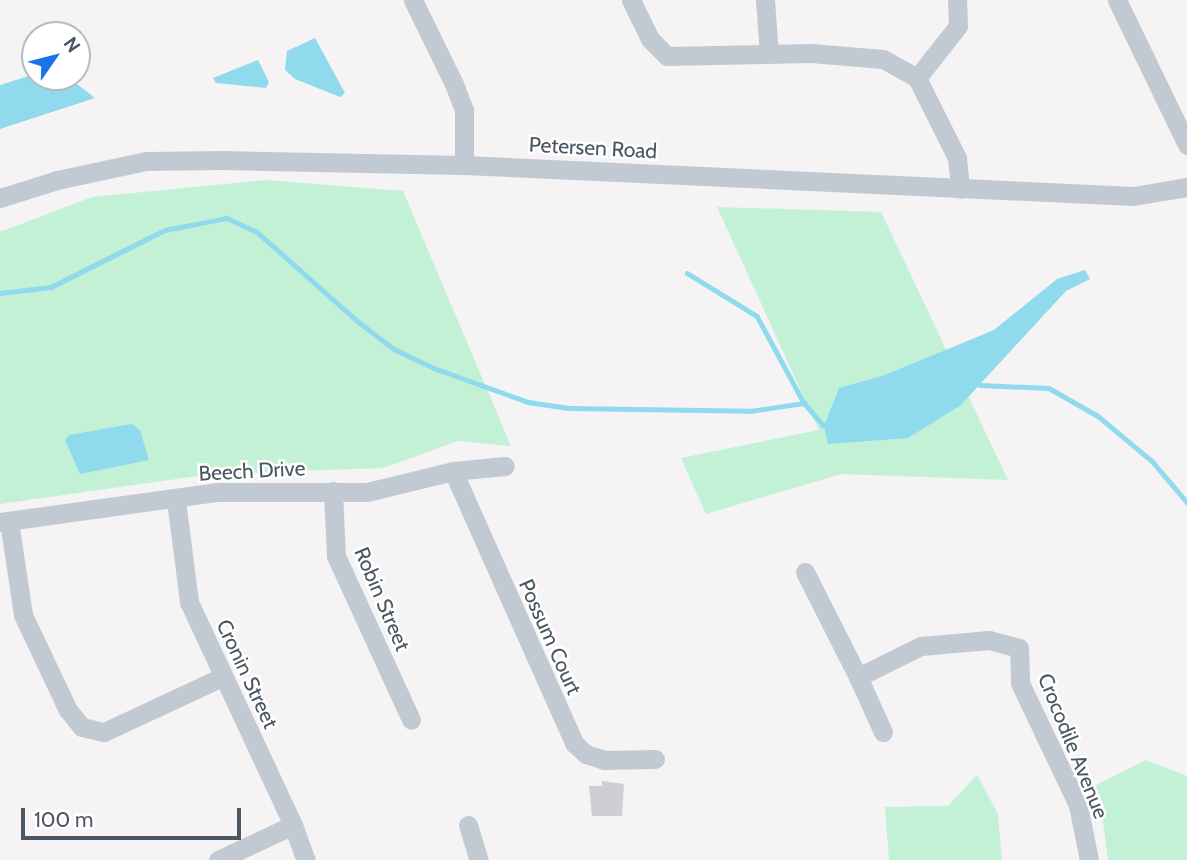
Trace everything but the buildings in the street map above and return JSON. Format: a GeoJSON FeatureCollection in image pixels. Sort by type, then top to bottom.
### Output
{"type":"FeatureCollection","features":[{"type":"Feature","properties":{"kind":"street"},"geometry":{"type":"LineString","coordinates":[[413,0],[464,110],[464,165]]}},
{"type":"Feature","properties":{"kind":"street"},"geometry":{"type":"LineString","coordinates":[[631,0],[650,39],[667,56],[811,53],[883,59],[917,79],[957,158],[960,189]]}},
{"type":"Feature","properties":{"kind":"street"},"geometry":{"type":"LineString","coordinates":[[765,0],[769,54]]}},
{"type":"Feature","properties":{"kind":"street"},"geometry":{"type":"LineString","coordinates":[[917,79],[958,26],[957,0]]}},
{"type":"Feature","properties":{"kind":"street"},"geometry":{"type":"LineString","coordinates":[[1117,0],[1187,145]]}},
{"type":"Feature","properties":{"kind":"street","name":"Petersen Road"},"geometry":{"type":"LineString","coordinates":[[0,198],[57,180],[146,161],[464,165],[1133,196],[1187,187]]}},
{"type":"Feature","properties":{"kind":"street","name":"Beech Drive"},"geometry":{"type":"LineString","coordinates":[[5,522],[250,489],[367,492],[453,471],[505,466]]}},
{"type":"Feature","properties":{"kind":"street","name":"Possum Court"},"geometry":{"type":"LineString","coordinates":[[453,471],[573,743],[586,754],[604,760],[655,759]]}},
{"type":"Feature","properties":{"kind":"street","name":"Robin Street"},"geometry":{"type":"LineString","coordinates":[[333,491],[336,556],[411,720]]}},
{"type":"Feature","properties":{"kind":"street","name":"Cronin Street"},"geometry":{"type":"LineString","coordinates":[[176,500],[189,602],[293,825],[306,860]]}},
{"type":"Feature","properties":{"kind":"street"},"geometry":{"type":"LineString","coordinates":[[5,522],[23,615],[68,710],[82,727],[104,732],[222,677]]}},
{"type":"Feature","properties":{"kind":"street"},"geometry":{"type":"LineString","coordinates":[[805,572],[883,732]]}},
{"type":"Feature","properties":{"kind":"street","name":"Crocodile Avenue"},"geometry":{"type":"LineString","coordinates":[[858,677],[921,646],[989,640],[1019,649],[1020,683],[1078,805],[1088,860]]}},
{"type":"Feature","properties":{"kind":"street"},"geometry":{"type":"LineString","coordinates":[[218,860],[293,825]]}},
{"type":"Feature","properties":{"kind":"street"},"geometry":{"type":"LineString","coordinates":[[468,825],[479,860]]}},
{"type":"Feature","properties":{"kind":"green space"},"geometry":{"type":"Polygon","coordinates":[[[266,180],[403,191],[511,446],[458,441],[383,468],[212,474],[0,504],[0,232],[92,197],[266,180]]]}},
{"type":"Feature","properties":{"kind":"green space"},"geometry":{"type":"Polygon","coordinates":[[[717,207],[881,212],[1008,480],[841,474],[706,514],[681,458],[819,430],[717,207]]]}},
{"type":"Feature","properties":{"kind":"green space"},"geometry":{"type":"Polygon","coordinates":[[[1146,760],[1187,776],[1187,860],[1108,860],[1102,814],[1088,789],[1146,760]]]}},
{"type":"Feature","properties":{"kind":"green space"},"geometry":{"type":"Polygon","coordinates":[[[977,775],[998,814],[1002,860],[889,860],[885,807],[948,806],[977,775]]]}},
{"type":"Feature","properties":{"kind":"water"},"geometry":{"type":"Polygon","coordinates":[[[315,38],[345,93],[340,97],[295,79],[285,70],[287,51],[315,38]]]}},
{"type":"Feature","properties":{"kind":"water"},"geometry":{"type":"Polygon","coordinates":[[[258,60],[269,82],[266,88],[216,83],[213,78],[258,60]]]}},
{"type":"Feature","properties":{"kind":"water"},"geometry":{"type":"Polygon","coordinates":[[[21,78],[21,91],[86,91],[95,98],[0,129],[0,85],[21,78]]]}},
{"type":"Feature","properties":{"kind":"water"},"geometry":{"type":"Polygon","coordinates":[[[1085,270],[1090,279],[1066,291],[961,405],[908,438],[828,444],[824,426],[839,388],[885,375],[994,330],[1057,279],[1085,270]]]}},
{"type":"Feature","properties":{"kind":"water"},"geometry":{"type":"Polygon","coordinates":[[[132,424],[140,430],[149,460],[80,474],[65,440],[69,435],[132,424]]]}},
{"type":"Feature","properties":{"kind":"waterway"},"geometry":{"type":"LineString","coordinates":[[0,293],[51,287],[165,230],[227,218],[257,232],[360,323],[394,349],[434,368],[528,402],[569,408],[750,411],[804,403],[824,426]]}},
{"type":"Feature","properties":{"kind":"waterway"},"geometry":{"type":"LineString","coordinates":[[687,273],[757,316],[804,403]]}},
{"type":"Feature","properties":{"kind":"waterway"},"geometry":{"type":"LineString","coordinates":[[980,385],[1049,388],[1098,416],[1152,461],[1187,502]]}}]}
